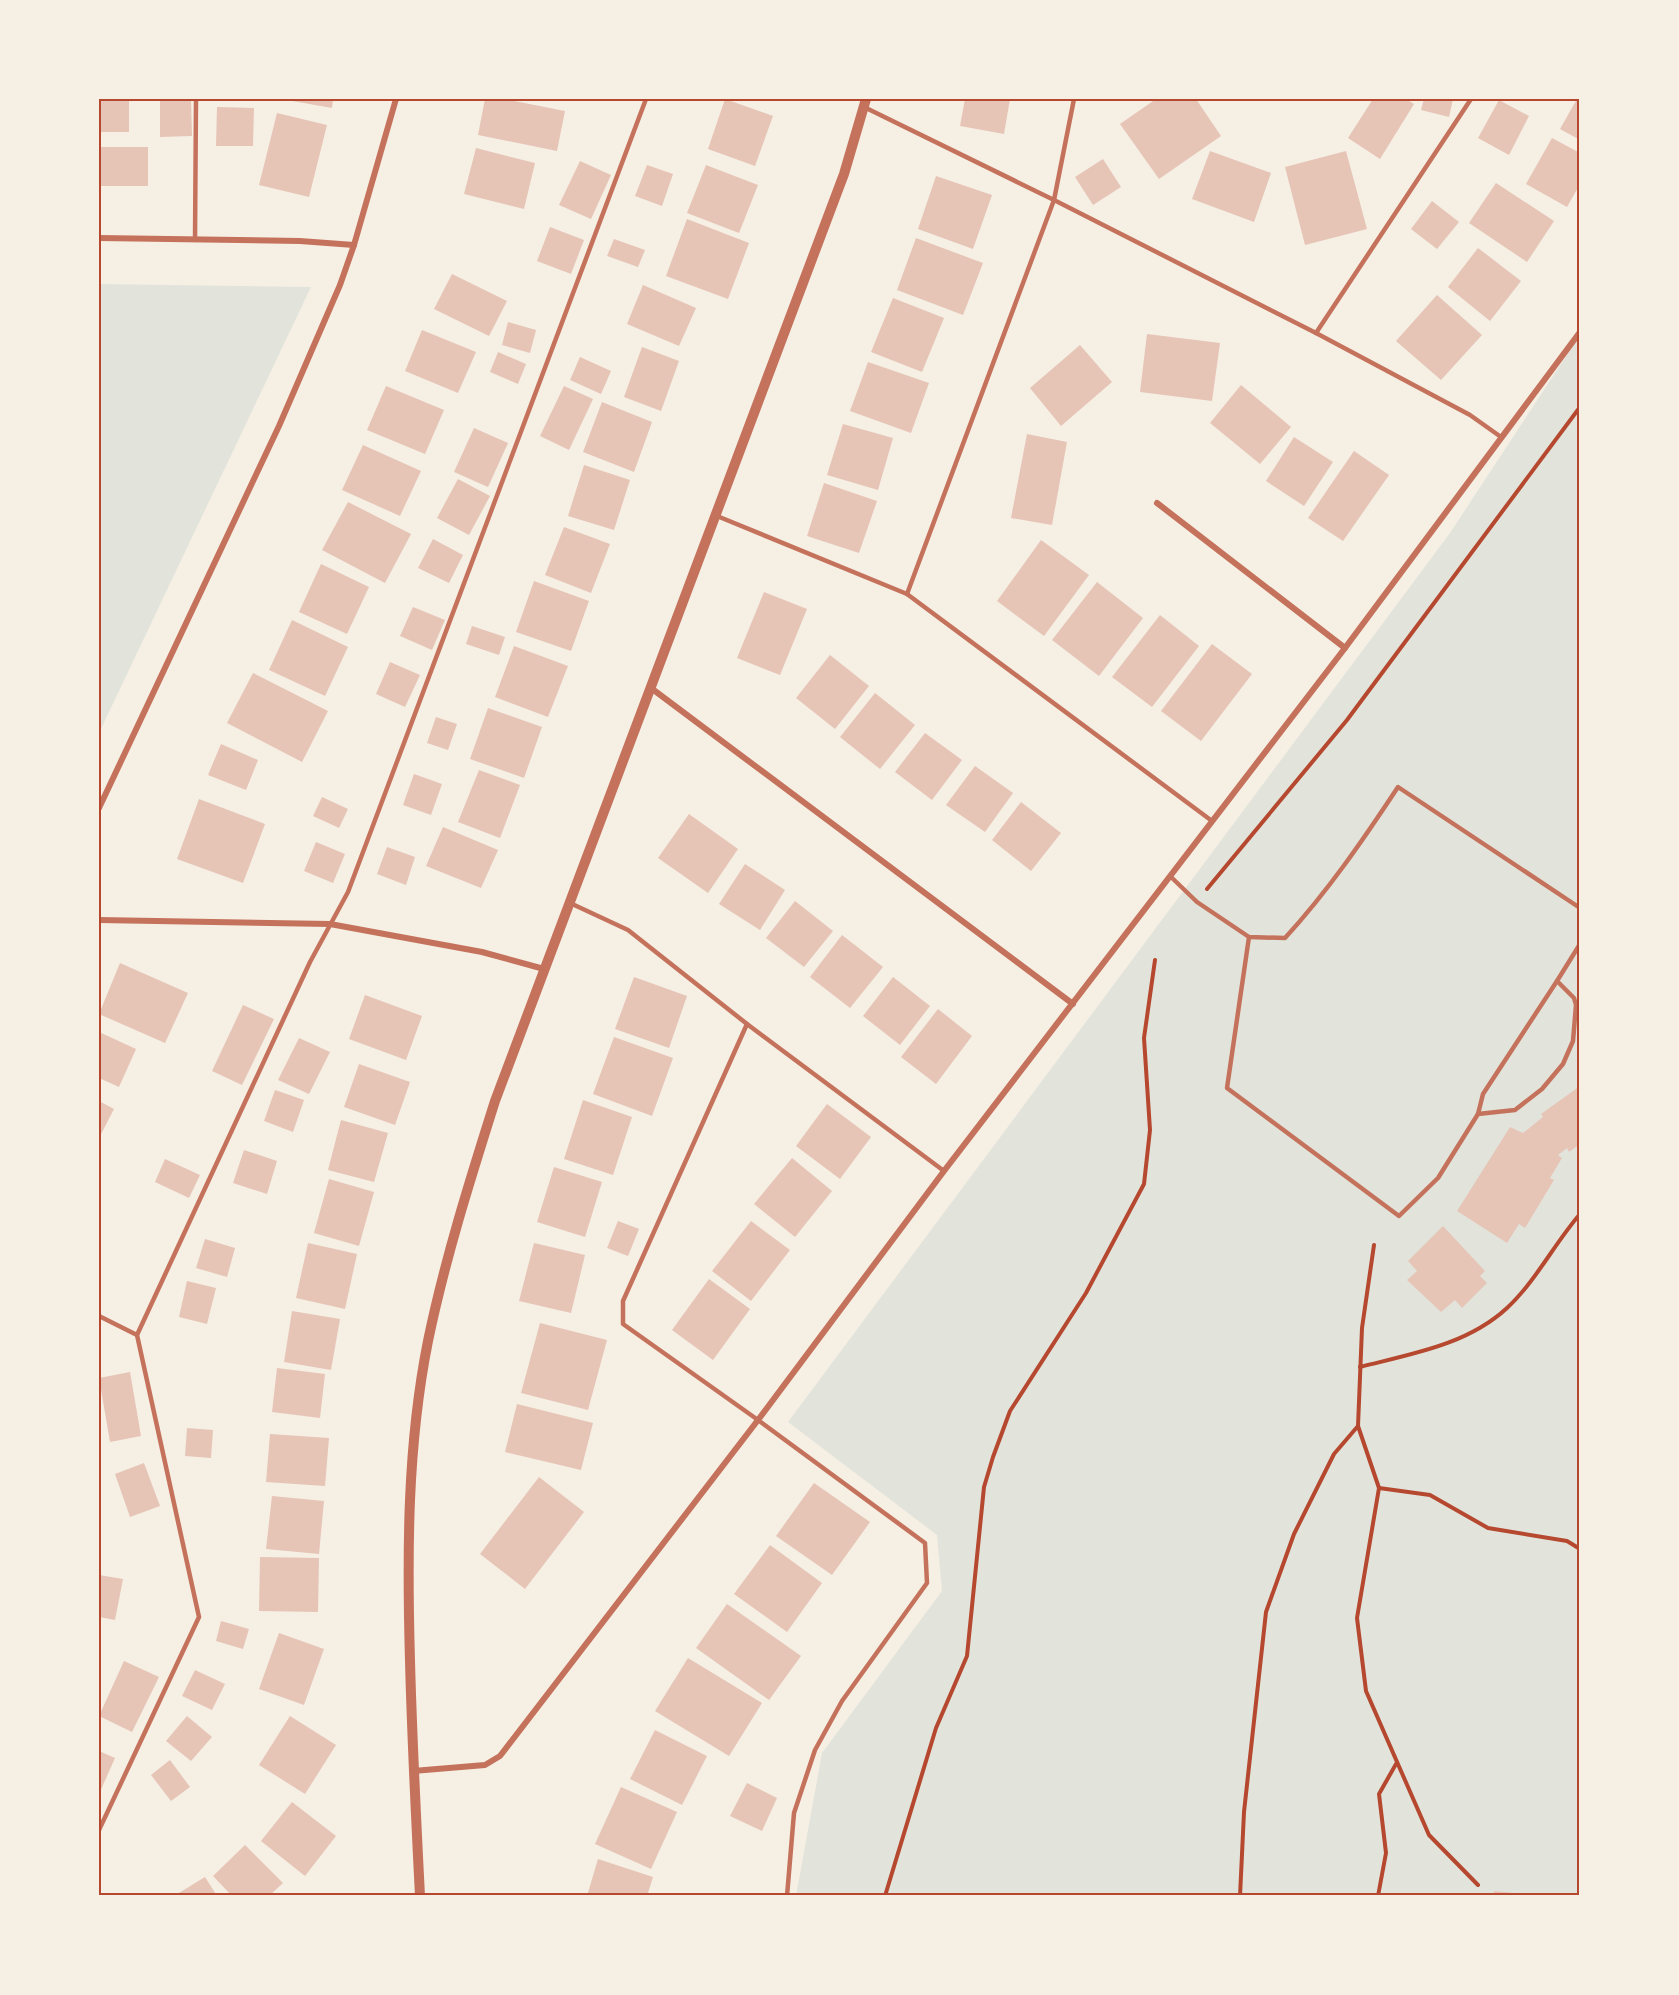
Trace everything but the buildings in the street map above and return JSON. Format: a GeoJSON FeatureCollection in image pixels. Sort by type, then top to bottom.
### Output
{"type":"FeatureCollection","features":[{"type":"Feature","properties":{"kind":"street"},"geometry":{"type":"LineString","coordinates":[[99,808],[279,426],[340,285],[354,245],[396,99]]}},
{"type":"Feature","properties":{"kind":"street"},"geometry":{"type":"LineString","coordinates":[[420,1896],[413,1771],[407,1559],[410,1492],[416,1425],[428,1341],[458,1219],[495,1101],[844,174],[865,103]]}},
{"type":"Feature","properties":{"kind":"street"},"geometry":{"type":"LineString","coordinates":[[99,238],[309,241],[354,245]]}},
{"type":"Feature","properties":{"kind":"street"},"geometry":{"type":"LineString","coordinates":[[413,1771],[485,1765],[500,1756],[1345,648],[1580,332]]}},
{"type":"Feature","properties":{"kind":"street"},"geometry":{"type":"LineString","coordinates":[[1157,503],[1345,648]]}},
{"type":"Feature","properties":{"kind":"street"},"geometry":{"type":"LineString","coordinates":[[651,688],[1073,1004]]}},
{"type":"Feature","properties":{"kind":"street"},"geometry":{"type":"LineString","coordinates":[[99,920],[330,924],[482,952],[544,969]]}},
{"type":"Feature","properties":{"kind":"lane"},"geometry":{"type":"LineString","coordinates":[[195,240],[196,99]]}},
{"type":"Feature","properties":{"kind":"lane"},"geometry":{"type":"LineString","coordinates":[[99,1830],[199,1617],[136,1335],[310,962],[348,892],[646,99]]}},
{"type":"Feature","properties":{"kind":"lane"},"geometry":{"type":"LineString","coordinates":[[907,594],[1054,200],[1074,99]]}},
{"type":"Feature","properties":{"kind":"lane"},"geometry":{"type":"LineString","coordinates":[[1316,333],[1471,99]]}},
{"type":"Feature","properties":{"kind":"lane"},"geometry":{"type":"LineString","coordinates":[[865,103],[1316,333],[1470,415],[1501,437]]}},
{"type":"Feature","properties":{"kind":"lane"},"geometry":{"type":"LineString","coordinates":[[716,516],[907,594],[1212,820]]}},
{"type":"Feature","properties":{"kind":"lane"},"geometry":{"type":"LineString","coordinates":[[1170,876],[1197,902],[1249,937],[1285,938],[1313,907],[1354,854],[1398,787],[1580,908]]}},
{"type":"Feature","properties":{"kind":"lane"},"geometry":{"type":"LineString","coordinates":[[570,903],[628,930],[747,1024],[944,1171]]}},
{"type":"Feature","properties":{"kind":"lane"},"geometry":{"type":"LineString","coordinates":[[1249,937],[1227,1088],[1399,1216],[1438,1178],[1478,1114],[1483,1094],[1580,944]]}},
{"type":"Feature","properties":{"kind":"lane"},"geometry":{"type":"LineString","coordinates":[[1478,1114],[1515,1110],[1542,1089],[1563,1064],[1573,1041],[1576,1005],[1574,998],[1557,981]]}},
{"type":"Feature","properties":{"kind":"lane"},"geometry":{"type":"LineString","coordinates":[[747,1024],[623,1301],[623,1324],[925,1543],[927,1583],[842,1701],[815,1749],[794,1813],[787,1896]]}},
{"type":"Feature","properties":{"kind":"lane"},"geometry":{"type":"LineString","coordinates":[[99,1316],[136,1335]]}},
{"type":"Feature","properties":{"kind":"path"},"geometry":{"type":"LineString","coordinates":[[1197,902],[1347,720],[1580,407]]}},
{"type":"Feature","properties":{"kind":"path"},"geometry":{"type":"LineString","coordinates":[[885,1896],[936,1728],[967,1656],[984,1486],[993,1457],[1010,1411],[1086,1293],[1144,1184],[1150,1130],[1144,1038],[1155,960]]}},
{"type":"Feature","properties":{"kind":"path"},"geometry":{"type":"LineString","coordinates":[[1360,1367],[1439,1347],[1486,1325],[1508,1307],[1534,1277],[1580,1214]]}},
{"type":"Feature","properties":{"kind":"path"},"geometry":{"type":"LineString","coordinates":[[1374,1245],[1362,1328],[1358,1426],[1379,1488],[1357,1618],[1366,1691],[1429,1835],[1478,1886]]}},
{"type":"Feature","properties":{"kind":"path"},"geometry":{"type":"LineString","coordinates":[[1240,1896],[1244,1812],[1266,1612],[1294,1534],[1334,1454],[1358,1426]]}},
{"type":"Feature","properties":{"kind":"path"},"geometry":{"type":"LineString","coordinates":[[1379,1488],[1430,1495],[1488,1528],[1567,1541],[1580,1549]]}},
{"type":"Feature","properties":{"kind":"path"},"geometry":{"type":"LineString","coordinates":[[1378,1896],[1386,1853],[1379,1794],[1396,1763]]}},
{"type":"Feature","properties":{"kind":"shaded area"},"geometry":{"type":"Polygon","coordinates":[[[99,284],[311,287],[99,733],[99,284]]]}},
{"type":"Feature","properties":{"kind":"shaded area"},"geometry":{"type":"Polygon","coordinates":[[[1580,335],[1580,1896],[796,1896],[822,1753],[942,1591],[937,1535],[788,1422],[1450,533],[1580,335]]]}}]}
